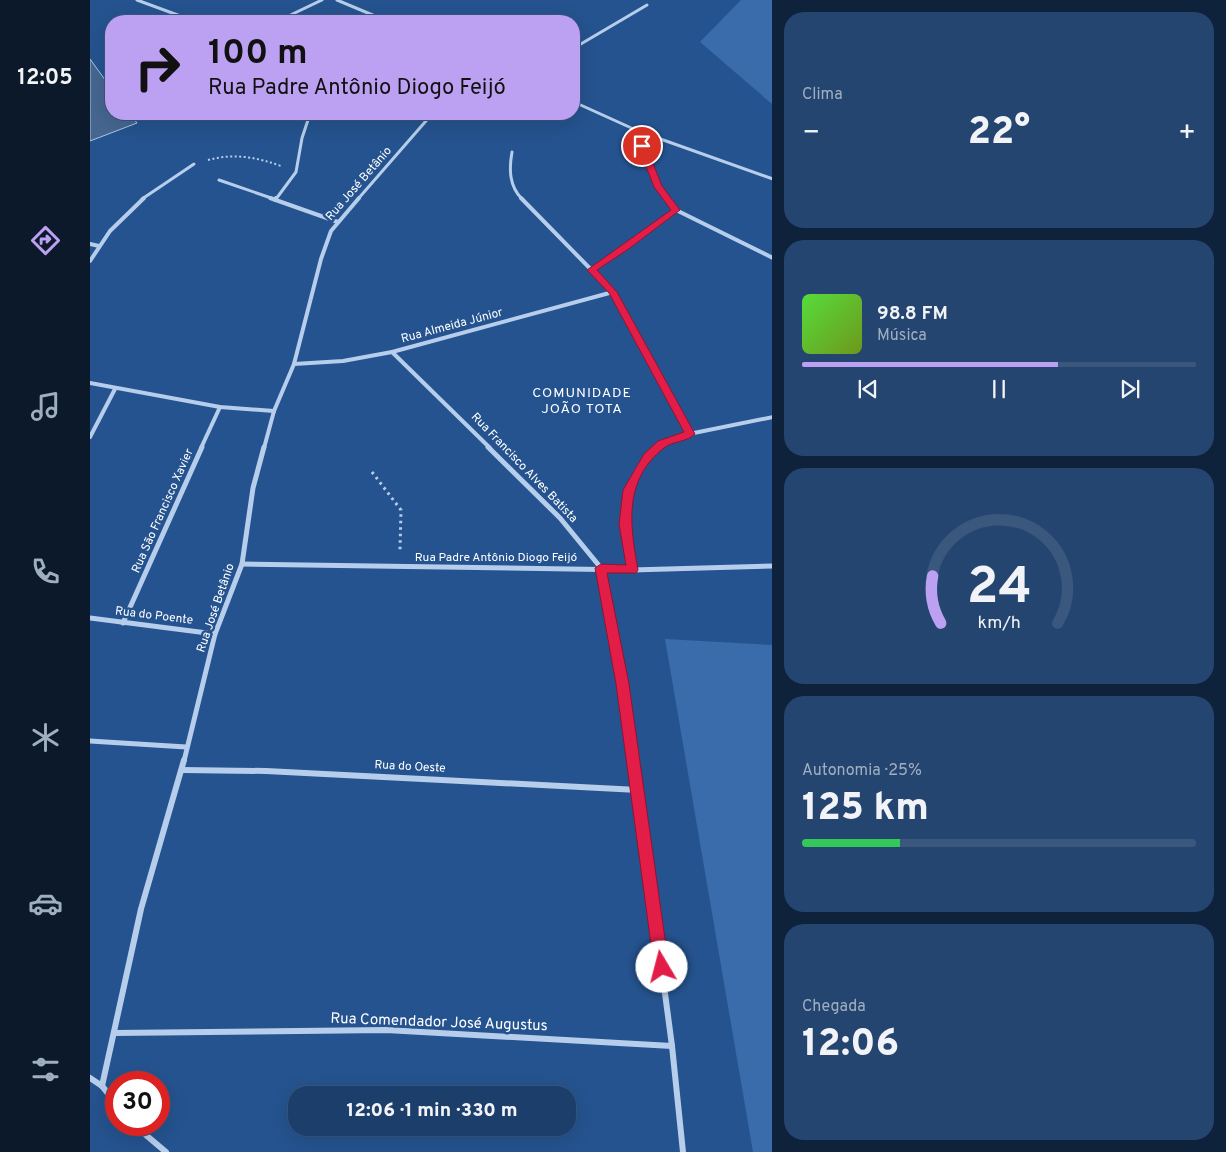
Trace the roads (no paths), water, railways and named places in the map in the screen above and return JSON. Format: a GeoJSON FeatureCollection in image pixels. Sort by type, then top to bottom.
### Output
{"type":"FeatureCollection","features":[{"type":"Feature","properties":{"kind":"street"},"geometry":{"type":"LineString","coordinates":[[137,0],[178,15]]}},
{"type":"Feature","properties":{"kind":"street"},"geometry":{"type":"LineString","coordinates":[[291,15],[322,0]]}},
{"type":"Feature","properties":{"kind":"street"},"geometry":{"type":"LineString","coordinates":[[338,0],[373,15]]}},
{"type":"Feature","properties":{"kind":"street"},"geometry":{"type":"LineString","coordinates":[[580,44],[647,5]]}},
{"type":"Feature","properties":{"kind":"street"},"geometry":{"type":"LineString","coordinates":[[580,105],[638,130],[772,179]]}},
{"type":"Feature","properties":{"kind":"street"},"geometry":{"type":"LineString","coordinates":[[274,200],[296,172],[302,138],[308,120]]}},
{"type":"Feature","properties":{"kind":"street","name":"Rua José Betânio"},"geometry":{"type":"LineString","coordinates":[[102,1086],[141,908],[182,770],[186,747],[215,634],[242,564],[253,488],[274,411],[294,364],[321,259],[332,231],[338,222],[427,120]]}},
{"type":"Feature","properties":{"kind":"street"},"geometry":{"type":"LineString","coordinates":[[638,130],[647,164],[658,187],[676,210],[772,258]]}},
{"type":"Feature","properties":{"kind":"street"},"geometry":{"type":"LineString","coordinates":[[512,152],[508,171],[511,183],[519,196],[613,292],[690,434]]}},
{"type":"Feature","properties":{"kind":"street"},"geometry":{"type":"LineString","coordinates":[[90,261],[99,246],[142,198],[194,164]]}},
{"type":"Feature","properties":{"kind":"street"},"geometry":{"type":"LineString","coordinates":[[219,180],[338,222]]}},
{"type":"Feature","properties":{"kind":"street"},"geometry":{"type":"LineString","coordinates":[[592,270],[627,247],[676,210]]}},
{"type":"Feature","properties":{"kind":"street"},"geometry":{"type":"LineString","coordinates":[[90,244],[99,246]]}},
{"type":"Feature","properties":{"kind":"street","name":"Rua Almeida Júnior"},"geometry":{"type":"LineString","coordinates":[[294,364],[343,361],[392,352],[613,292]]}},
{"type":"Feature","properties":{"kind":"street","name":"Rua Francisco Alves Batista"},"geometry":{"type":"LineString","coordinates":[[392,352],[560,518],[601,568],[623,684],[638,790],[672,1046],[683,1152]]}},
{"type":"Feature","properties":{"kind":"street"},"geometry":{"type":"LineString","coordinates":[[90,383],[220,407],[274,411]]}},
{"type":"Feature","properties":{"kind":"street"},"geometry":{"type":"LineString","coordinates":[[90,437],[115,389]]}},
{"type":"Feature","properties":{"kind":"street","name":"Rua São Francisco Xavier"},"geometry":{"type":"LineString","coordinates":[[123,623],[220,407]]}},
{"type":"Feature","properties":{"kind":"street"},"geometry":{"type":"LineString","coordinates":[[632,570],[625,524],[629,490],[647,457],[662,444],[690,434],[772,417]]}},
{"type":"Feature","properties":{"kind":"street","name":"Rua Padre Antônio Diogo Feijó"},"geometry":{"type":"LineString","coordinates":[[242,564],[399,568],[601,568],[632,570],[772,566]]}},
{"type":"Feature","properties":{"kind":"street","name":"Rua do Poente"},"geometry":{"type":"LineString","coordinates":[[90,618],[215,634]]}},
{"type":"Feature","properties":{"kind":"street"},"geometry":{"type":"LineString","coordinates":[[90,741],[186,747]]}},
{"type":"Feature","properties":{"kind":"street","name":"Rua do Oeste"},"geometry":{"type":"LineString","coordinates":[[182,770],[266,772],[638,790]]}},
{"type":"Feature","properties":{"kind":"street","name":"Rua Comendador José Augustus"},"geometry":{"type":"LineString","coordinates":[[114,1033],[386,1030],[672,1046]]}},
{"type":"Feature","properties":{"kind":"street"},"geometry":{"type":"LineString","coordinates":[[90,1078],[105,1090]]}},
{"type":"Feature","properties":{"kind":"street"},"geometry":{"type":"LineString","coordinates":[[147,1136],[166,1152]]}},
{"type":"Feature","properties":{"kind":"district","name":"COMUNIDADE JOÃO TOTA"},"geometry":{"type":"Point","coordinates":[582,402]}}]}
